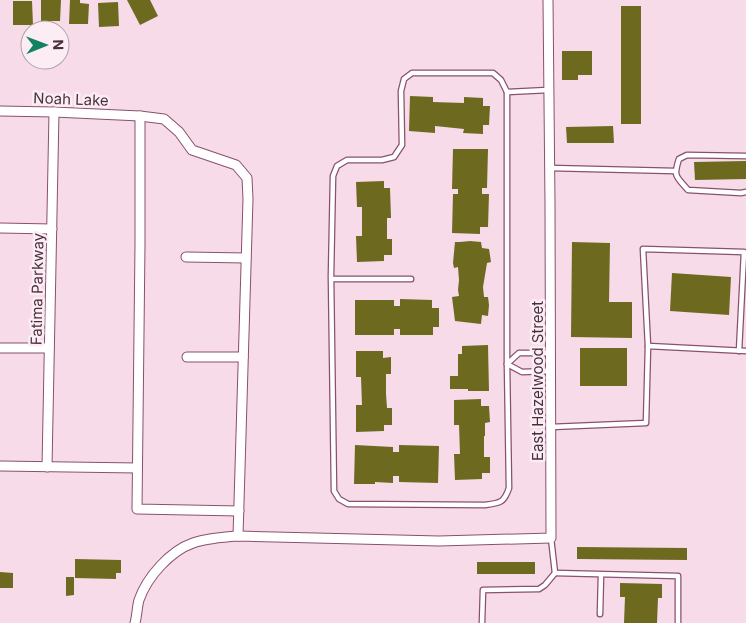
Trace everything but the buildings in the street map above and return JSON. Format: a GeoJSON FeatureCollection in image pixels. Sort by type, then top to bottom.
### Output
{"type":"FeatureCollection","features":[{"type":"Feature","properties":{"kind":"street","name":"East Hazelwood Street"},"geometry":{"type":"LineString","coordinates":[[548,0],[551,538]]}},
{"type":"Feature","properties":{"kind":"street","name":"Noah Lake"},"geometry":{"type":"LineString","coordinates":[[0,111],[140,116],[164,119],[179,132],[192,150],[236,165],[247,178],[248,200],[238,536]]}},
{"type":"Feature","properties":{"kind":"street","name":"Fatima Parkway"},"geometry":{"type":"LineString","coordinates":[[47,467],[54,112]]}},
{"type":"Feature","properties":{"kind":"street"},"geometry":{"type":"LineString","coordinates":[[140,116],[137,509],[239,511]]}},
{"type":"Feature","properties":{"kind":"street"},"geometry":{"type":"LineString","coordinates":[[0,228],[52,229]]}},
{"type":"Feature","properties":{"kind":"street"},"geometry":{"type":"LineString","coordinates":[[186,257],[246,258]]}},
{"type":"Feature","properties":{"kind":"street"},"geometry":{"type":"LineString","coordinates":[[0,348],[49,348]]}},
{"type":"Feature","properties":{"kind":"street"},"geometry":{"type":"LineString","coordinates":[[187,357],[243,357]]}},
{"type":"Feature","properties":{"kind":"street"},"geometry":{"type":"LineString","coordinates":[[0,466],[137,468]]}},
{"type":"Feature","properties":{"kind":"street"},"geometry":{"type":"LineString","coordinates":[[135,623],[139,600],[158,568],[172,555],[191,543],[210,538],[238,536],[439,541],[551,538]]}},
{"type":"Feature","properties":{"kind":"lane"},"geometry":{"type":"LineString","coordinates":[[412,73],[493,74],[501,80],[507,92],[506,364],[509,488],[506,498],[500,503],[485,505],[348,504],[339,499],[334,491],[332,279],[333,176],[337,166],[348,160],[382,160],[394,157],[402,145],[401,91],[404,79],[412,73]]}},
{"type":"Feature","properties":{"kind":"lane"},"geometry":{"type":"LineString","coordinates":[[507,92],[549,90]]}},
{"type":"Feature","properties":{"kind":"lane"},"geometry":{"type":"LineString","coordinates":[[746,156],[687,155],[679,159],[675,171],[676,177],[688,190],[746,192]]}},
{"type":"Feature","properties":{"kind":"lane"},"geometry":{"type":"LineString","coordinates":[[550,168],[675,171]]}},
{"type":"Feature","properties":{"kind":"lane"},"geometry":{"type":"LineString","coordinates":[[551,427],[646,423],[648,346],[643,248],[744,252],[739,351]]}},
{"type":"Feature","properties":{"kind":"lane"},"geometry":{"type":"LineString","coordinates":[[332,279],[411,279]]}},
{"type":"Feature","properties":{"kind":"lane"},"geometry":{"type":"LineString","coordinates":[[648,346],[746,351]]}},
{"type":"Feature","properties":{"kind":"lane"},"geometry":{"type":"LineString","coordinates":[[506,364],[519,353],[551,353]]}},
{"type":"Feature","properties":{"kind":"lane"},"geometry":{"type":"LineString","coordinates":[[506,364],[522,372],[551,371]]}},
{"type":"Feature","properties":{"kind":"lane"},"geometry":{"type":"LineString","coordinates":[[551,538],[555,574]]}},
{"type":"Feature","properties":{"kind":"lane"},"geometry":{"type":"LineString","coordinates":[[482,623],[483,590],[539,589],[555,574],[678,576],[678,623]]}},
{"type":"Feature","properties":{"kind":"lane"},"geometry":{"type":"LineString","coordinates":[[600,614],[601,574]]}}]}
